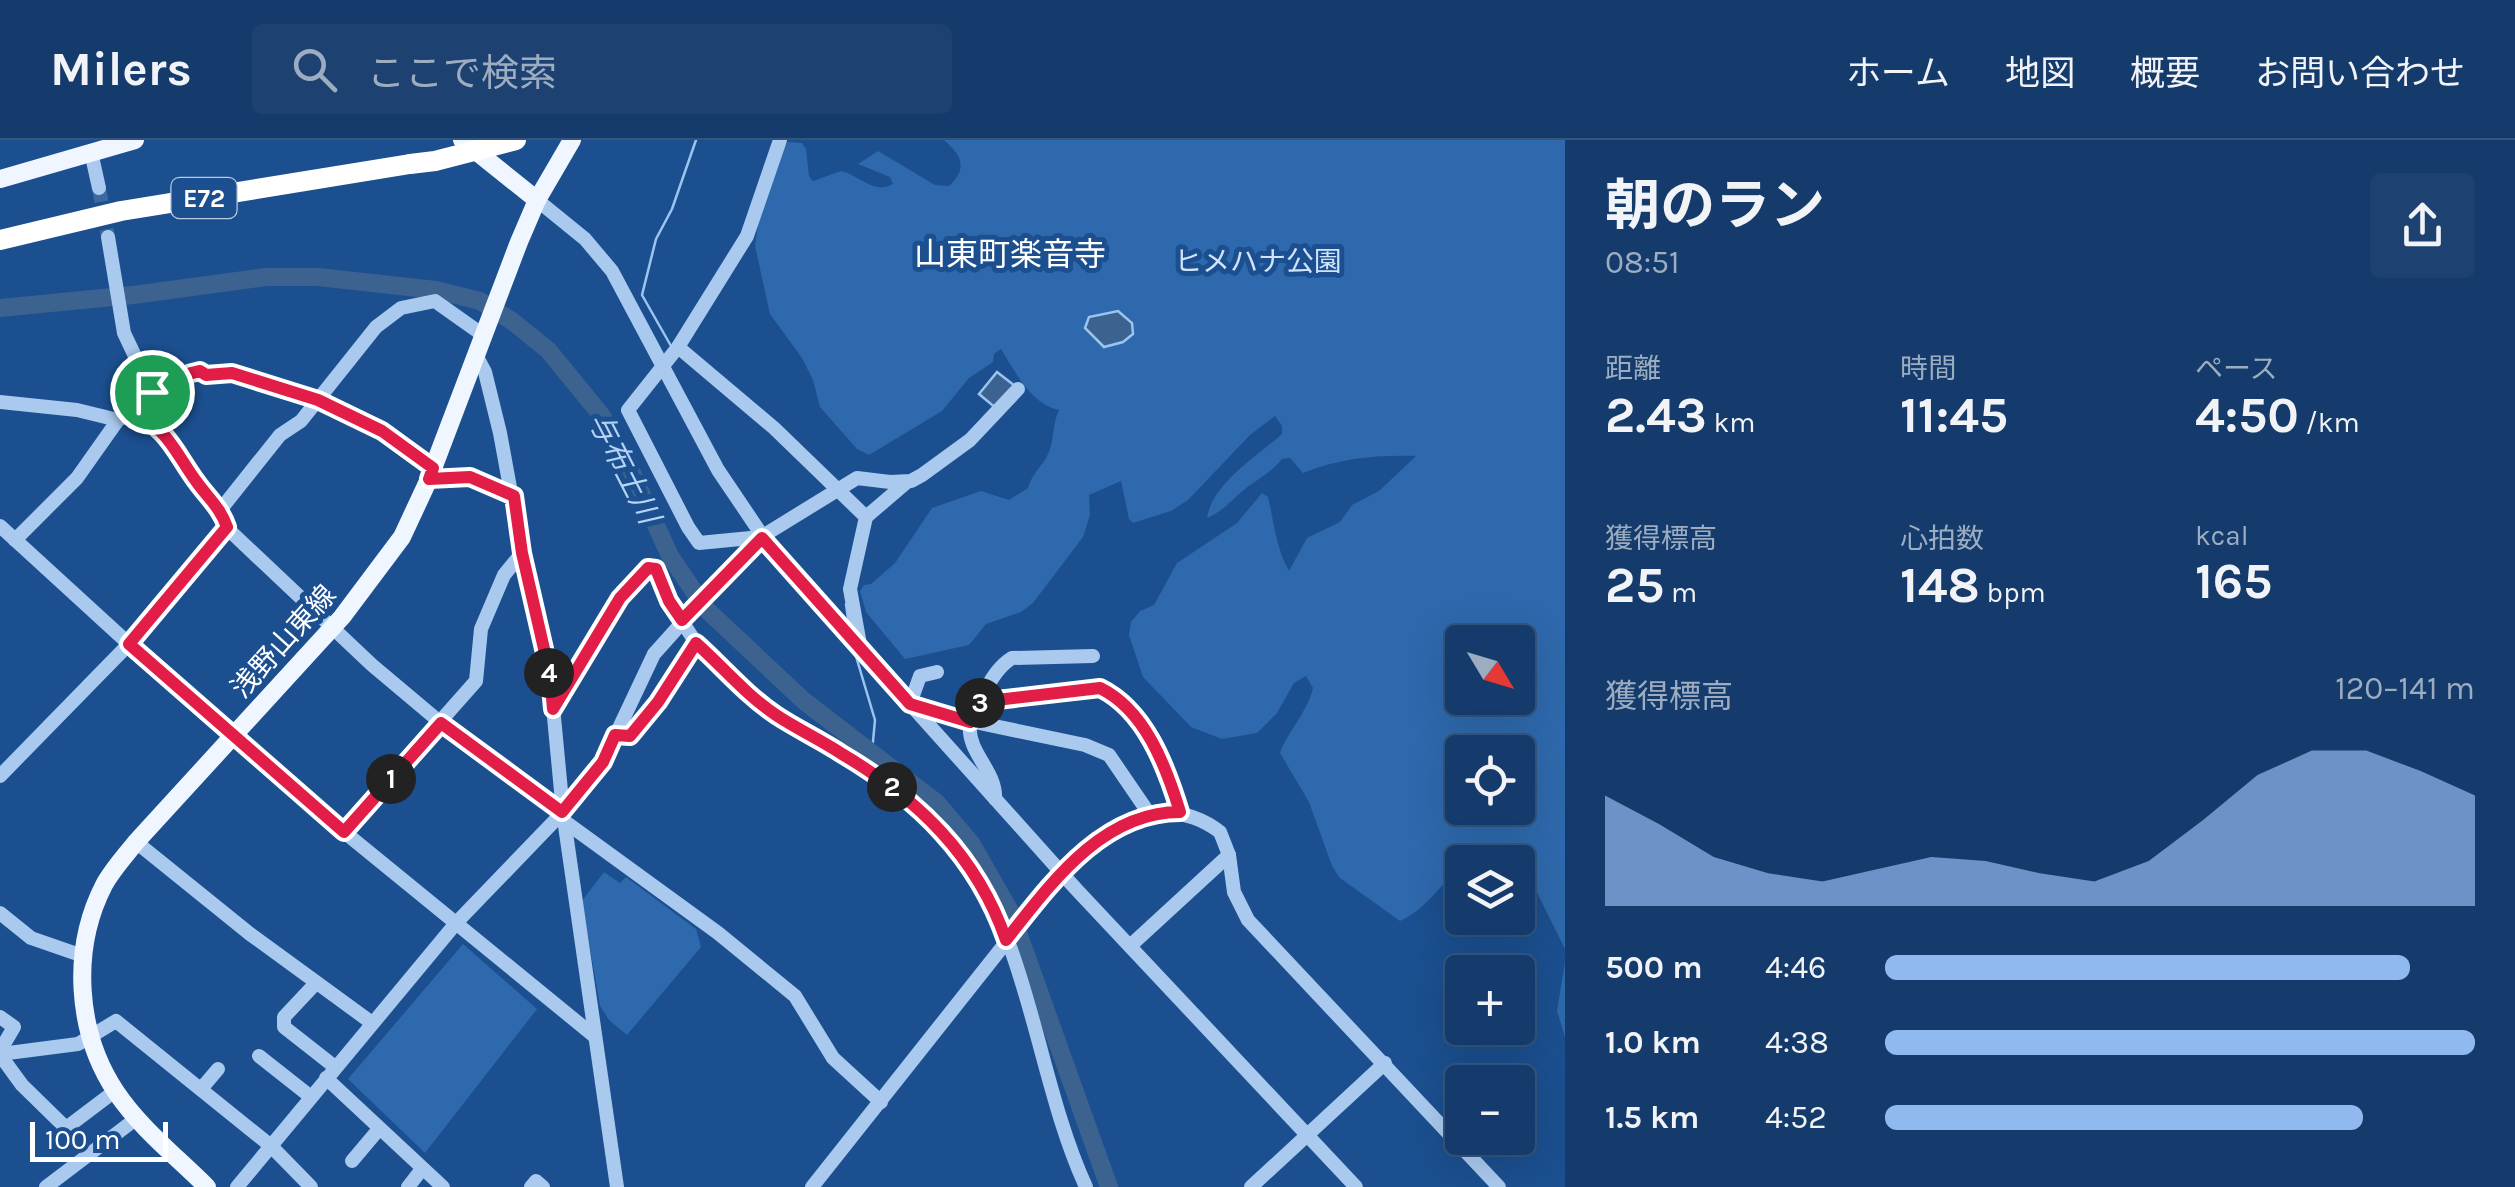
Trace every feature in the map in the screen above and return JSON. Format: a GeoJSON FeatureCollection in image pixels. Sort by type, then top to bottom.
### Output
{"type":"FeatureCollection","features":[{"type":"Feature","properties":{"kind":"highway","name":"E72"},"geometry":{"type":"LineString","coordinates":[[0,237],[118,206],[409,161],[484,140]]}},
{"type":"Feature","properties":{"kind":"highway","name":"E72"},"geometry":{"type":"LineString","coordinates":[[409,161],[435,162],[516,140]]}},
{"type":"Feature","properties":{"kind":"main road"},"geometry":{"type":"LineString","coordinates":[[0,179],[136,140]]}},
{"type":"Feature","properties":{"kind":"main road"},"geometry":{"type":"LineString","coordinates":[[462,140],[537,200]]}},
{"type":"Feature","properties":{"kind":"main road","name":"浅野山東線"},"geometry":{"type":"LineString","coordinates":[[207,1187],[115,1091],[91,1035],[81,983],[83,956],[97,899],[106,880],[136,842],[333,628],[395,548],[431,474],[537,200],[572,140]]}},
{"type":"Feature","properties":{"kind":"street"},"geometry":{"type":"LineString","coordinates":[[762,538],[699,543],[628,410],[678,348],[747,236],[780,140]]}},
{"type":"Feature","properties":{"kind":"street"},"geometry":{"type":"LineString","coordinates":[[90,152],[98,188]]}},
{"type":"Feature","properties":{"kind":"street"},"geometry":{"type":"LineString","coordinates":[[537,200],[604,260],[627,295],[726,484],[762,538],[1062,873],[1356,1187]]}},
{"type":"Feature","properties":{"kind":"street"},"geometry":{"type":"LineString","coordinates":[[108,237],[122,322],[152,392]]}},
{"type":"Feature","properties":{"kind":"street"},"geometry":{"type":"LineString","coordinates":[[221,509],[280,435],[301,421],[376,326],[401,308],[435,302],[484,332]]}},
{"type":"Feature","properties":{"kind":"street"},"geometry":{"type":"LineString","coordinates":[[678,348],[866,516]]}},
{"type":"Feature","properties":{"kind":"street"},"geometry":{"type":"LineString","coordinates":[[476,355],[485,372],[514,496],[522,553],[550,675],[563,817],[617,1187]]}},
{"type":"Feature","properties":{"kind":"street"},"geometry":{"type":"LineString","coordinates":[[15,540],[77,478],[125,417],[152,392],[185,374],[200,371],[206,375],[232,373],[318,400],[382,431],[431,474],[470,477],[514,496]]}},
{"type":"Feature","properties":{"kind":"street"},"geometry":{"type":"LineString","coordinates":[[861,650],[850,589],[866,516],[908,481],[922,476],[954,453],[1018,389]]}},
{"type":"Feature","properties":{"kind":"street"},"geometry":{"type":"LineString","coordinates":[[0,402],[146,418],[169,438],[196,482],[221,509],[227,527],[333,628],[441,723],[795,996],[833,1058],[880,1102]]}},
{"type":"Feature","properties":{"kind":"street"},"geometry":{"type":"LineString","coordinates":[[237,1187],[457,922],[563,817],[603,762],[654,654],[723,576],[762,538],[857,478],[908,481]]}},
{"type":"Feature","properties":{"kind":"street"},"geometry":{"type":"LineString","coordinates":[[0,526],[344,832],[593,1035]]}},
{"type":"Feature","properties":{"kind":"street"},"geometry":{"type":"LineString","coordinates":[[0,776],[129,644],[227,527]]}},
{"type":"Feature","properties":{"kind":"street"},"geometry":{"type":"LineString","coordinates":[[344,832],[476,681],[481,629],[504,575],[522,553]]}},
{"type":"Feature","properties":{"kind":"street"},"geometry":{"type":"LineString","coordinates":[[553,709],[620,598],[648,568],[656,569],[669,601],[684,618],[696,643],[774,714],[846,755],[921,812],[965,857],[1008,938],[1043,1068],[1083,1180],[1069,1187]]}},
{"type":"Feature","properties":{"kind":"street"},"geometry":{"type":"LineString","coordinates":[[615,735],[630,736],[658,702],[696,643]]}},
{"type":"Feature","properties":{"kind":"street"},"geometry":{"type":"LineString","coordinates":[[946,745],[970,726],[986,688],[1012,658],[1093,656]]}},
{"type":"Feature","properties":{"kind":"street"},"geometry":{"type":"LineString","coordinates":[[910,704],[920,676],[937,672]]}},
{"type":"Feature","properties":{"kind":"street"},"geometry":{"type":"LineString","coordinates":[[980,702],[1100,688],[1113,694],[1127,705],[1159,753],[1180,812]]}},
{"type":"Feature","properties":{"kind":"street"},"geometry":{"type":"LineString","coordinates":[[910,704],[970,726],[1085,746],[1109,755],[1150,815]]}},
{"type":"Feature","properties":{"kind":"street"},"geometry":{"type":"LineString","coordinates":[[970,726],[975,749],[996,784],[995,799]]}},
{"type":"Feature","properties":{"kind":"street"},"geometry":{"type":"LineString","coordinates":[[812,1187],[1062,873],[1109,832],[1150,815],[1180,812],[1220,832],[1229,855],[1234,892],[1248,920],[1499,1187]]}},
{"type":"Feature","properties":{"kind":"street"},"geometry":{"type":"LineString","coordinates":[[136,842],[250,934],[372,1023]]}},
{"type":"Feature","properties":{"kind":"street"},"geometry":{"type":"LineString","coordinates":[[1130,946],[1229,855]]}},
{"type":"Feature","properties":{"kind":"street"},"geometry":{"type":"LineString","coordinates":[[0,913],[31,938],[83,956]]}},
{"type":"Feature","properties":{"kind":"street"},"geometry":{"type":"LineString","coordinates":[[316,982],[284,1017],[284,1027],[331,1072],[379,1129],[443,1187]]}},
{"type":"Feature","properties":{"kind":"street"},"geometry":{"type":"LineString","coordinates":[[0,1017],[14,1027],[0,1053]]}},
{"type":"Feature","properties":{"kind":"street"},"geometry":{"type":"LineString","coordinates":[[0,1053],[78,1044],[116,1021],[271,1146],[311,1187]]}},
{"type":"Feature","properties":{"kind":"street"},"geometry":{"type":"LineString","coordinates":[[0,1053],[22,1085],[66,1128],[115,1091]]}},
{"type":"Feature","properties":{"kind":"street"},"geometry":{"type":"LineString","coordinates":[[259,1056],[310,1098]]}},
{"type":"Feature","properties":{"kind":"street"},"geometry":{"type":"LineString","coordinates":[[1251,1187],[1385,1064]]}},
{"type":"Feature","properties":{"kind":"street"},"geometry":{"type":"LineString","coordinates":[[201,1089],[218,1069]]}},
{"type":"Feature","properties":{"kind":"street"},"geometry":{"type":"LineString","coordinates":[[55,1185],[137,1118]]}},
{"type":"Feature","properties":{"kind":"street"},"geometry":{"type":"LineString","coordinates":[[352,1161],[379,1129]]}},
{"type":"Feature","properties":{"kind":"street"},"geometry":{"type":"LineString","coordinates":[[408,1187],[422,1169]]}},
{"type":"Feature","properties":{"kind":"street"},"geometry":{"type":"LineString","coordinates":[[531,1187],[536,1181],[542,1187]]}},
{"type":"Feature","properties":{"kind":"green space","name":"ヒメハナ公園"},"geometry":{"type":"Polygon","coordinates":[[[944,140],[1565,140],[1565,949],[1535,888],[1535,845],[1445,845],[1445,883],[1424,905],[1400,921],[1340,878],[1309,802],[1280,753],[1310,697],[1313,688],[1306,676],[1294,683],[1277,713],[1257,733],[1222,739],[1191,727],[1143,677],[1129,635],[1131,622],[1140,611],[1154,605],[1177,563],[1237,523],[1262,493],[1268,497],[1278,544],[1289,571],[1307,538],[1340,522],[1352,505],[1379,491],[1416,456],[1359,458],[1303,473],[1290,458],[1282,459],[1207,518],[1226,482],[1282,434],[1275,416],[1250,435],[1188,500],[1171,511],[1133,523],[1121,481],[1089,495],[1090,515],[1083,537],[1033,603],[1021,612],[986,624],[969,645],[905,659],[866,612],[860,591],[895,563],[932,508],[981,491],[1009,500],[1028,488],[1049,452],[1059,410],[1032,394],[1001,349],[994,354],[993,362],[969,378],[942,411],[869,455],[857,449],[820,407],[802,358],[770,314],[755,246],[764,186],[788,142],[802,143],[806,149],[813,181],[841,171],[879,187],[893,184],[890,177],[858,164],[878,151],[935,185],[949,186],[955,180],[961,168],[959,157],[944,140]]]}},
{"type":"Feature","properties":{"kind":"green space"},"geometry":{"type":"Polygon","coordinates":[[[604,872],[620,883],[626,877],[696,929],[701,947],[627,1035],[600,1006],[582,901],[604,872]]]}},
{"type":"Feature","properties":{"kind":"green space"},"geometry":{"type":"Polygon","coordinates":[[[463,944],[537,1009],[425,1153],[348,1079],[463,944]]]}},
{"type":"Feature","properties":{"kind":"green space"},"geometry":{"type":"Polygon","coordinates":[[[1565,962],[1565,1037],[1557,1011],[1565,962]]]}},
{"type":"Feature","properties":{"kind":"shaded area"},"geometry":{"type":"Polygon","coordinates":[[[1118,311],[1132,323],[1133,334],[1123,342],[1104,347],[1085,328],[1089,317],[1118,311]]]}},
{"type":"Feature","properties":{"kind":"shaded area"},"geometry":{"type":"Polygon","coordinates":[[[997,372],[1015,386],[997,409],[979,394],[997,372]]]}},
{"type":"Feature","properties":{"kind":"waterway"},"geometry":{"type":"LineString","coordinates":[[671,346],[642,295],[656,239],[672,209],[696,140]]}},
{"type":"Feature","properties":{"kind":"waterway","name":"与布土川"},"geometry":{"type":"LineString","coordinates":[[0,308],[266,277],[318,277],[436,290],[480,301],[512,321],[548,350],[602,416],[670,556],[706,609],[804,701],[937,803],[971,843],[1011,913],[1109,1187]]}},
{"type":"Feature","properties":{"kind":"waterway"},"geometry":{"type":"LineString","coordinates":[[846,604],[849,626]]}},
{"type":"Feature","properties":{"kind":"waterway"},"geometry":{"type":"LineString","coordinates":[[855,653],[875,720],[872,752]]}},
{"type":"Feature","properties":{"kind":"tunnel"},"geometry":{"type":"LineString","coordinates":[[99,188],[108,237]]}},
{"type":"Feature","properties":{"kind":"district","name":"山東町楽音寺"},"geometry":{"type":"Point","coordinates":[1010,254]}},
{"type":"Feature","properties":{"kind":"route"},"geometry":{"type":"LineString","coordinates":[[232,373],[318,400],[382,431],[433,468],[429,479],[470,477],[514,496],[522,553],[550,675],[553,709],[620,598],[648,568],[656,569],[682,620],[762,538],[910,704],[970,722],[980,702],[1100,688],[1113,694],[1127,705],[1159,753],[1180,812],[1150,815],[1109,832],[1062,873],[1006,940],[965,857],[911,802],[846,755],[774,714],[696,643],[656,705],[630,736],[615,735],[603,762],[562,812],[441,723],[344,832],[129,644],[227,527],[221,509],[196,482],[169,438],[146,418],[131,414],[152,392],[185,374],[232,373]]}}]}
